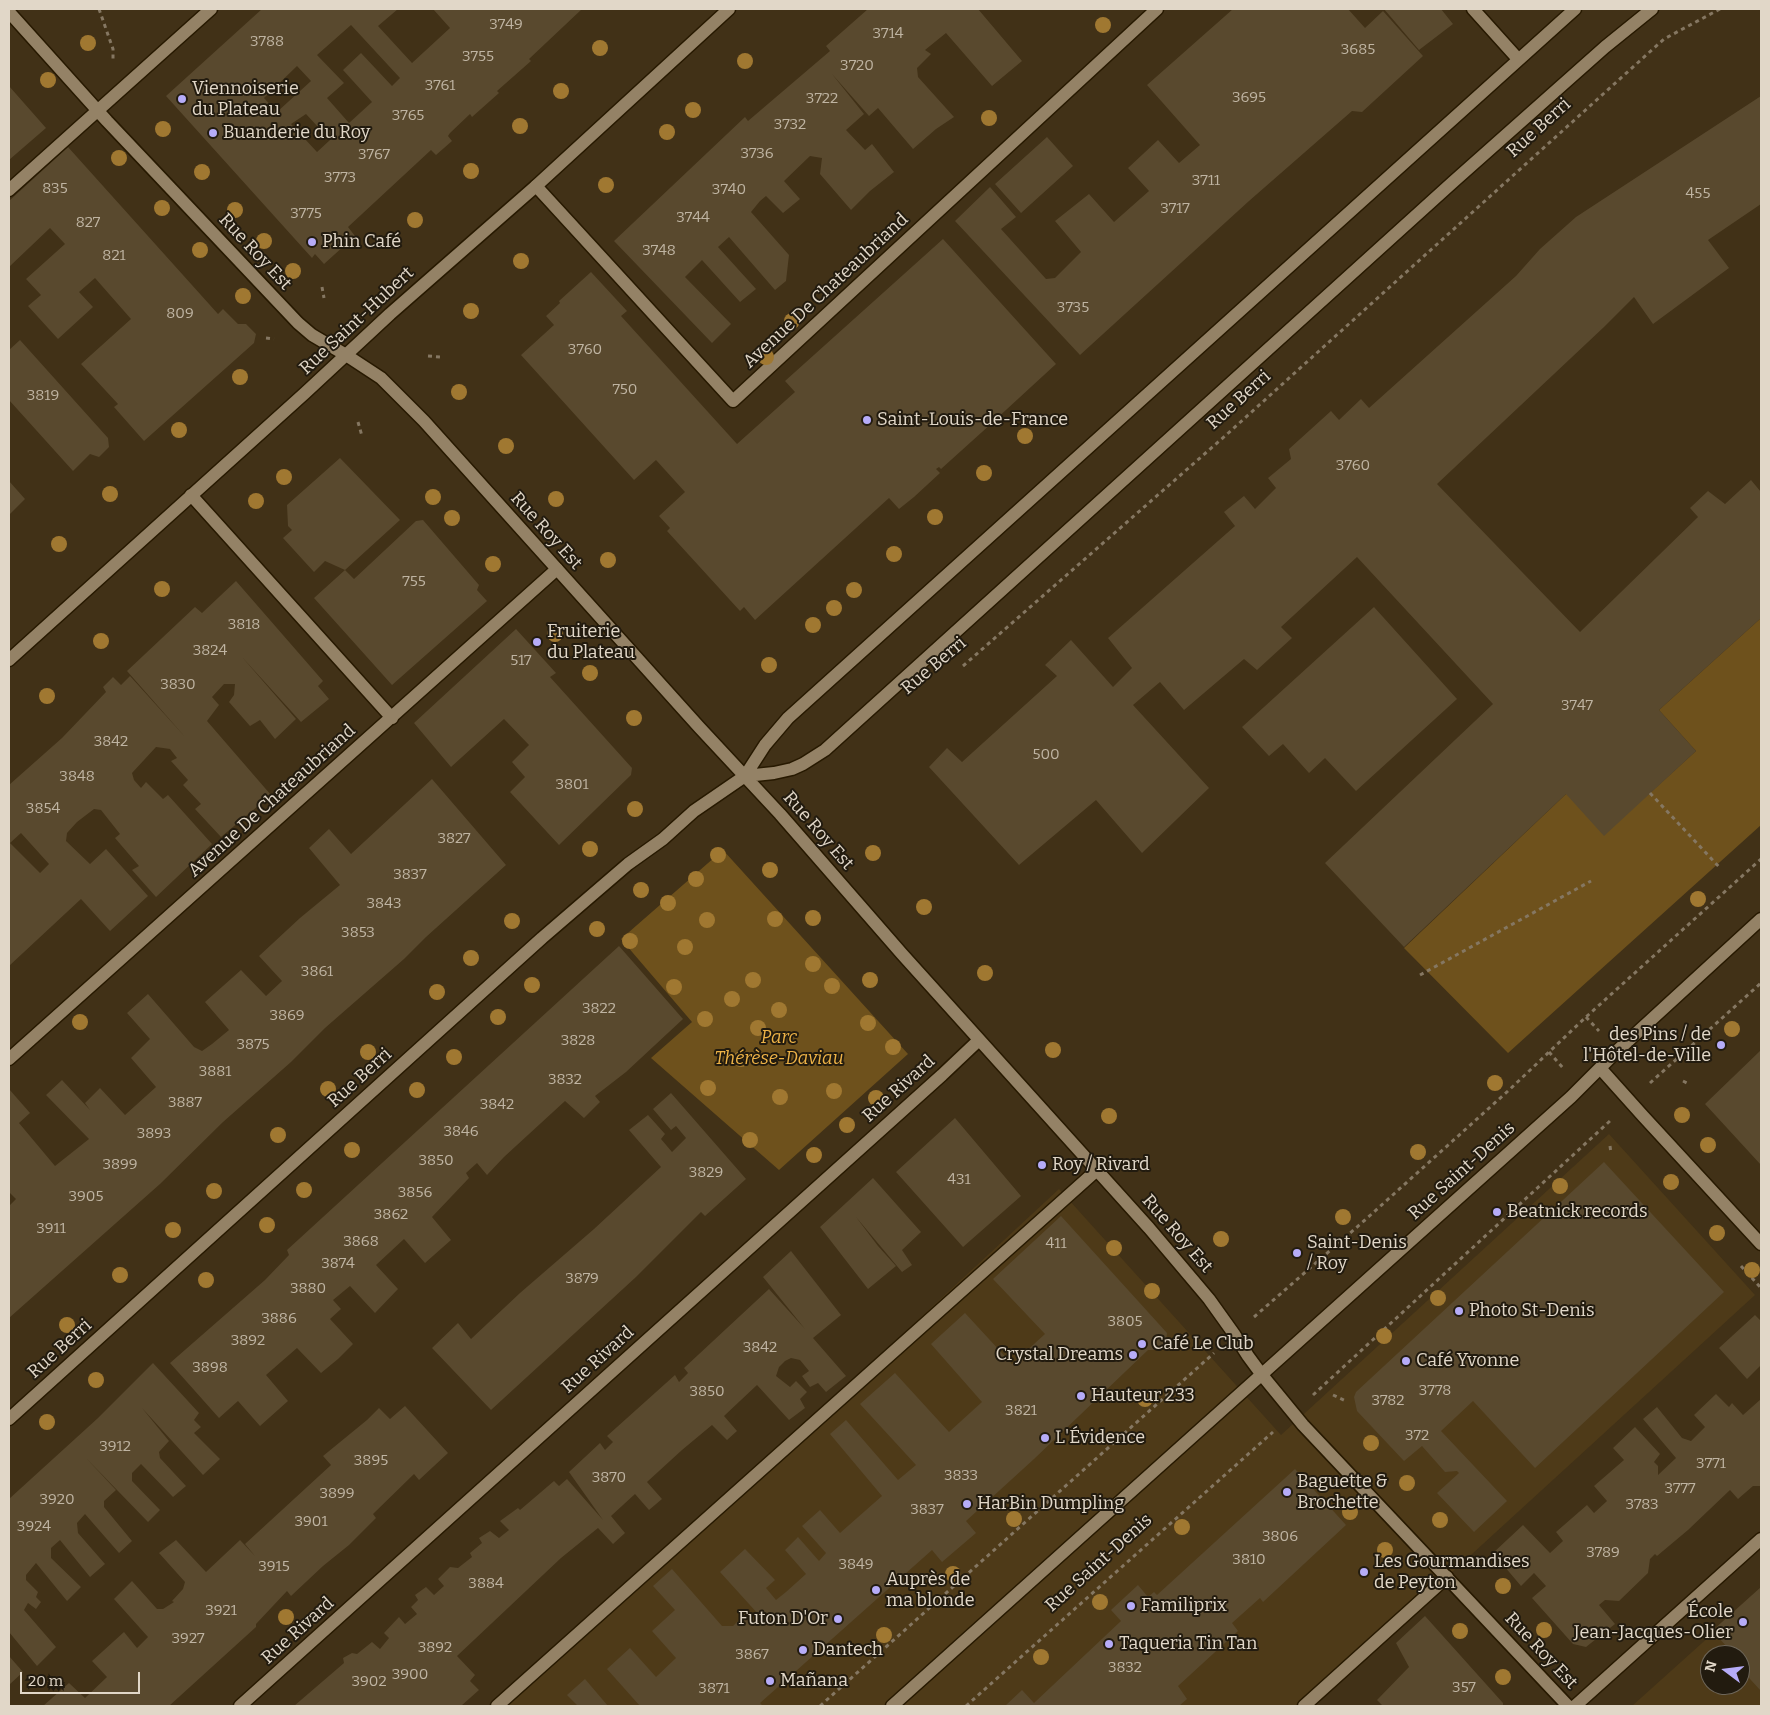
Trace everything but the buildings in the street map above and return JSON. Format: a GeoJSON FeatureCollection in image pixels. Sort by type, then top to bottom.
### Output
{"type":"FeatureCollection","features":[{"type":"Feature","properties":{"kind":"street"},"geometry":{"type":"LineString","coordinates":[[9,190],[97,109],[211,9]]}},
{"type":"Feature","properties":{"kind":"street","name":"Rue Saint-Hubert"},"geometry":{"type":"LineString","coordinates":[[9,660],[730,9]]}},
{"type":"Feature","properties":{"kind":"street","name":"Avenue De Chateaubriand"},"geometry":{"type":"LineString","coordinates":[[536,186],[733,401],[1157,9]]}},
{"type":"Feature","properties":{"kind":"street"},"geometry":{"type":"LineString","coordinates":[[1473,9],[1518,59]]}},
{"type":"Feature","properties":{"kind":"street","name":"Rue Berri"},"geometry":{"type":"LineString","coordinates":[[9,1419],[542,938],[628,864],[663,839],[694,811],[745,776],[765,745],[788,718],[1518,59],[1576,9]]}},
{"type":"Feature","properties":{"kind":"street","name":"Rue Berri"},"geometry":{"type":"LineString","coordinates":[[745,776],[774,774],[792,769],[804,764],[825,750],[1453,182],[1605,47],[1652,9]]}},
{"type":"Feature","properties":{"kind":"street","name":"Rue Roy Est"},"geometry":{"type":"LineString","coordinates":[[9,12],[97,109],[298,323],[312,335],[381,378],[417,414],[745,776],[1149,1228],[1209,1299],[1248,1356],[1293,1413],[1568,1706]]}},
{"type":"Feature","properties":{"kind":"street"},"geometry":{"type":"LineString","coordinates":[[191,495],[392,718]]}},
{"type":"Feature","properties":{"kind":"street","name":"Avenue De Chateaubriand"},"geometry":{"type":"LineString","coordinates":[[9,1059],[557,569]]}},
{"type":"Feature","properties":{"kind":"street","name":"Rue Saint-Denis"},"geometry":{"type":"LineString","coordinates":[[892,1706],[1558,1110],[1600,1068],[1761,919]]}},
{"type":"Feature","properties":{"kind":"street","name":"Rue Rivard"},"geometry":{"type":"LineString","coordinates":[[240,1706],[979,1040]]}},
{"type":"Feature","properties":{"kind":"street"},"geometry":{"type":"LineString","coordinates":[[1600,1068],[1761,1244]]}},
{"type":"Feature","properties":{"kind":"street"},"geometry":{"type":"LineString","coordinates":[[497,1706],[1097,1170]]}},
{"type":"Feature","properties":{"kind":"street"},"geometry":{"type":"LineString","coordinates":[[1576,1706],[1761,1539]]}},
{"type":"Feature","properties":{"kind":"street"},"geometry":{"type":"LineString","coordinates":[[1304,1706],[1447,1578]]}},
{"type":"Feature","properties":{"kind":"path"},"geometry":{"type":"LineString","coordinates":[[98,9],[114,49],[113,64]]}},
{"type":"Feature","properties":{"kind":"path","name":"Rue Berri"},"geometry":{"type":"LineString","coordinates":[[962,666],[1232,429],[1664,39],[1720,9]]}},
{"type":"Feature","properties":{"kind":"path"},"geometry":{"type":"LineString","coordinates":[[322,287],[324,298]]}},
{"type":"Feature","properties":{"kind":"path"},"geometry":{"type":"LineString","coordinates":[[266,338],[277,340]]}},
{"type":"Feature","properties":{"kind":"path"},"geometry":{"type":"LineString","coordinates":[[428,356],[440,358]]}},
{"type":"Feature","properties":{"kind":"path"},"geometry":{"type":"LineString","coordinates":[[358,422],[362,436]]}},
{"type":"Feature","properties":{"kind":"path"},"geometry":{"type":"LineString","coordinates":[[1650,793],[1721,869]]}},
{"type":"Feature","properties":{"kind":"path","name":"Rue Saint-Denis"},"geometry":{"type":"LineString","coordinates":[[1279,1295],[1365,1220],[1761,859]]}},
{"type":"Feature","properties":{"kind":"path"},"geometry":{"type":"LineString","coordinates":[[1420,975],[1591,881]]}},
{"type":"Feature","properties":{"kind":"path"},"geometry":{"type":"LineString","coordinates":[[1669,1067],[1761,983]]}},
{"type":"Feature","properties":{"kind":"path"},"geometry":{"type":"LineString","coordinates":[[1683,1081],[1690,1084]]}},
{"type":"Feature","properties":{"kind":"path"},"geometry":{"type":"LineString","coordinates":[[1293,1413],[1610,1121]]}},
{"type":"Feature","properties":{"kind":"path"},"geometry":{"type":"LineString","coordinates":[[1610,1146],[1611,1153]]}},
{"type":"Feature","properties":{"kind":"path"},"geometry":{"type":"LineString","coordinates":[[820,1706],[1200,1364]]}},
{"type":"Feature","properties":{"kind":"path"},"geometry":{"type":"LineString","coordinates":[[1333,1395],[1346,1401]]}},
{"type":"Feature","properties":{"kind":"path","name":"Rue Saint-Denis"},"geometry":{"type":"LineString","coordinates":[[966,1706],[1256,1447]]}},
{"type":"Feature","properties":{"kind":"shaded area"},"geometry":{"type":"Polygon","coordinates":[[[1609,1134],[1755,1295],[1306,1706],[502,1706],[1059,1189],[1281,1435],[1609,1134]]]}},
{"type":"Feature","properties":{"kind":"shaded area","name":"École Jean-Jacques-Olier"},"geometry":{"type":"Polygon","coordinates":[[[1761,1590],[1761,1706],[1632,1706],[1761,1590]]]}},
{"type":"Feature","properties":{"kind":"green space"},"geometry":{"type":"Polygon","coordinates":[[[1761,618],[1761,825],[1508,1053],[1404,948],[1566,794],[1650,793],[1696,751],[1659,710],[1761,618]]]}},
{"type":"Feature","properties":{"kind":"green space","name":"Parc Thérèse-Daviau"},"geometry":{"type":"Polygon","coordinates":[[[723,850],[908,1054],[779,1170],[651,1058],[692,1022],[621,939],[723,850]]]}},
{"type":"Feature","properties":{"kind":"place","name":"Viennoiserie du Plateau"},"geometry":{"type":"Point","coordinates":[182,99]}},
{"type":"Feature","properties":{"kind":"place","name":"Buanderie du Roy"},"geometry":{"type":"Point","coordinates":[213,133]}},
{"type":"Feature","properties":{"kind":"place","name":"Phin Café"},"geometry":{"type":"Point","coordinates":[312,242]}},
{"type":"Feature","properties":{"kind":"place","name":"Saint-Louis-de-France"},"geometry":{"type":"Point","coordinates":[867,420]}},
{"type":"Feature","properties":{"kind":"place","name":"Fruiterie du Plateau"},"geometry":{"type":"Point","coordinates":[537,642]}},
{"type":"Feature","properties":{"kind":"place","name":"des Pins / de l'Hôtel-de-Ville"},"geometry":{"type":"Point","coordinates":[1721,1045]}},
{"type":"Feature","properties":{"kind":"place","name":"Roy / Rivard"},"geometry":{"type":"Point","coordinates":[1042,1165]}},
{"type":"Feature","properties":{"kind":"place","name":"Beatnick records"},"geometry":{"type":"Point","coordinates":[1497,1212]}},
{"type":"Feature","properties":{"kind":"place","name":"Saint-Denis / Roy"},"geometry":{"type":"Point","coordinates":[1297,1253]}},
{"type":"Feature","properties":{"kind":"place","name":"Photo St-Denis"},"geometry":{"type":"Point","coordinates":[1459,1311]}},
{"type":"Feature","properties":{"kind":"place","name":"Café Le Club"},"geometry":{"type":"Point","coordinates":[1142,1344]}},
{"type":"Feature","properties":{"kind":"place","name":"Crystal Dreams"},"geometry":{"type":"Point","coordinates":[1133,1355]}},
{"type":"Feature","properties":{"kind":"place","name":"Café Yvonne"},"geometry":{"type":"Point","coordinates":[1406,1361]}},
{"type":"Feature","properties":{"kind":"place","name":"Hauteur 233"},"geometry":{"type":"Point","coordinates":[1081,1396]}},
{"type":"Feature","properties":{"kind":"place","name":"L'Évidence"},"geometry":{"type":"Point","coordinates":[1045,1438]}},
{"type":"Feature","properties":{"kind":"place","name":"Baguette & Brochette"},"geometry":{"type":"Point","coordinates":[1287,1492]}},
{"type":"Feature","properties":{"kind":"place","name":"HarBin Dumpling"},"geometry":{"type":"Point","coordinates":[967,1504]}},
{"type":"Feature","properties":{"kind":"place","name":"Les Gourmandises de Peyton"},"geometry":{"type":"Point","coordinates":[1364,1572]}},
{"type":"Feature","properties":{"kind":"place","name":"Auprès de ma blonde"},"geometry":{"type":"Point","coordinates":[876,1590]}},
{"type":"Feature","properties":{"kind":"place","name":"Familiprix"},"geometry":{"type":"Point","coordinates":[1131,1606]}},
{"type":"Feature","properties":{"kind":"place","name":"Futon D'Or"},"geometry":{"type":"Point","coordinates":[838,1619]}},
{"type":"Feature","properties":{"kind":"place","name":"École Jean-Jacques-Olier"},"geometry":{"type":"Point","coordinates":[1743,1622]}},
{"type":"Feature","properties":{"kind":"place","name":"Taqueria Tin Tan"},"geometry":{"type":"Point","coordinates":[1109,1644]}},
{"type":"Feature","properties":{"kind":"place","name":"Dantech"},"geometry":{"type":"Point","coordinates":[803,1650]}},
{"type":"Feature","properties":{"kind":"place","name":"Mañana"},"geometry":{"type":"Point","coordinates":[770,1681]}}]}
